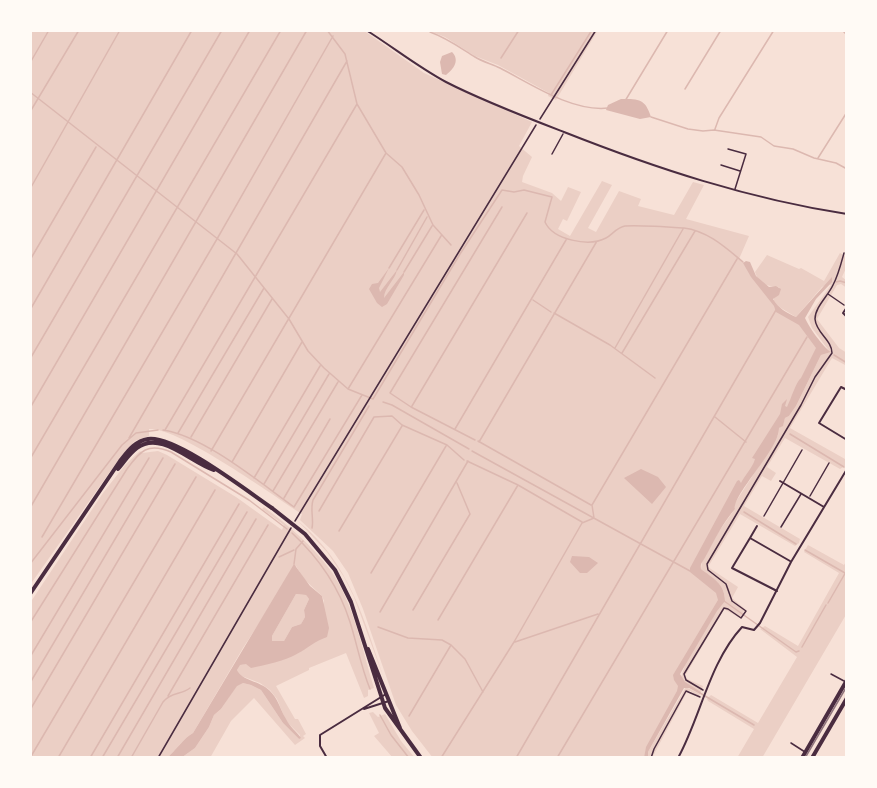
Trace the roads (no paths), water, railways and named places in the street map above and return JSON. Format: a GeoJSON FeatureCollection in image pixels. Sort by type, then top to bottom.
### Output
{"type":"FeatureCollection","features":[{"type":"Feature","properties":{"kind":"main road"},"geometry":{"type":"LineString","coordinates":[[30,592],[130,449],[149,439],[157,439],[185,450],[272,508],[294,524],[316,545],[335,570],[351,602],[380,697],[404,736],[422,758]]}},
{"type":"Feature","properties":{"kind":"main road"},"geometry":{"type":"LineString","coordinates":[[366,646],[404,736]]}},
{"type":"Feature","properties":{"kind":"main road"},"geometry":{"type":"LineString","coordinates":[[802,758],[846,681]]}},
{"type":"Feature","properties":{"kind":"main road"},"geometry":{"type":"LineString","coordinates":[[812,758],[847,698]]}},
{"type":"Feature","properties":{"kind":"street"},"geometry":{"type":"LineString","coordinates":[[366,30],[441,79],[564,132],[669,172],[735,190],[847,214]]}},
{"type":"Feature","properties":{"kind":"street"},"geometry":{"type":"LineString","coordinates":[[847,307],[843,313],[847,317]]}},
{"type":"Feature","properties":{"kind":"street"},"geometry":{"type":"LineString","coordinates":[[847,390],[841,387],[819,423],[847,440]]}},
{"type":"Feature","properties":{"kind":"street"},"geometry":{"type":"LineString","coordinates":[[678,758],[702,698],[739,630],[744,626],[752,630],[759,626],[791,562],[847,469]]}},
{"type":"Feature","properties":{"kind":"street"},"geometry":{"type":"LineString","coordinates":[[781,482],[824,507]]}},
{"type":"Feature","properties":{"kind":"street"},"geometry":{"type":"LineString","coordinates":[[757,526],[732,568],[777,591]]}},
{"type":"Feature","properties":{"kind":"street"},"geometry":{"type":"LineString","coordinates":[[750,538],[791,562]]}},
{"type":"Feature","properties":{"kind":"street"},"geometry":{"type":"LineString","coordinates":[[327,758],[320,746],[320,735],[386,694]]}},
{"type":"Feature","properties":{"kind":"street"},"geometry":{"type":"LineString","coordinates":[[361,709],[389,701]]}},
{"type":"Feature","properties":{"kind":"lane"},"geometry":{"type":"LineString","coordinates":[[552,154],[564,132]]}},
{"type":"Feature","properties":{"kind":"lane"},"geometry":{"type":"LineString","coordinates":[[728,149],[746,154],[735,190]]}},
{"type":"Feature","properties":{"kind":"lane"},"geometry":{"type":"LineString","coordinates":[[721,165],[740,171]]}},
{"type":"Feature","properties":{"kind":"lane"},"geometry":{"type":"LineString","coordinates":[[764,516],[781,482],[802,450]]}},
{"type":"Feature","properties":{"kind":"lane"},"geometry":{"type":"LineString","coordinates":[[809,498],[829,464]]}},
{"type":"Feature","properties":{"kind":"lane"},"geometry":{"type":"LineString","coordinates":[[782,526],[801,494]]}},
{"type":"Feature","properties":{"kind":"lane"},"geometry":{"type":"LineString","coordinates":[[831,674],[846,681]]}},
{"type":"Feature","properties":{"kind":"lane"},"geometry":{"type":"LineString","coordinates":[[791,743],[806,752]]}},
{"type":"Feature","properties":{"kind":"waterway"},"geometry":{"type":"LineString","coordinates":[[30,63],[49,30]]}},
{"type":"Feature","properties":{"kind":"waterway"},"geometry":{"type":"LineString","coordinates":[[30,112],[79,30]]}},
{"type":"Feature","properties":{"kind":"waterway"},"geometry":{"type":"LineString","coordinates":[[30,189],[120,30]]}},
{"type":"Feature","properties":{"kind":"waterway"},"geometry":{"type":"LineString","coordinates":[[30,310],[192,30]]}},
{"type":"Feature","properties":{"kind":"waterway"},"geometry":{"type":"LineString","coordinates":[[30,359],[222,30]]}},
{"type":"Feature","properties":{"kind":"waterway"},"geometry":{"type":"LineString","coordinates":[[30,408],[250,30]]}},
{"type":"Feature","properties":{"kind":"waterway"},"geometry":{"type":"LineString","coordinates":[[30,459],[281,30]]}},
{"type":"Feature","properties":{"kind":"waterway"},"geometry":{"type":"LineString","coordinates":[[30,508],[307,30]]}},
{"type":"Feature","properties":{"kind":"waterway"},"geometry":{"type":"LineString","coordinates":[[327,30],[345,54],[357,104],[386,153],[402,167],[433,225],[451,245]]}},
{"type":"Feature","properties":{"kind":"waterway"},"geometry":{"type":"LineString","coordinates":[[501,58],[519,30]]}},
{"type":"Feature","properties":{"kind":"waterway"},"geometry":{"type":"LineString","coordinates":[[551,95],[592,30]]}},
{"type":"Feature","properties":{"kind":"waterway"},"geometry":{"type":"LineString","coordinates":[[625,101],[668,30]]}},
{"type":"Feature","properties":{"kind":"waterway"},"geometry":{"type":"LineString","coordinates":[[685,89],[721,30]]}},
{"type":"Feature","properties":{"kind":"waterway"},"geometry":{"type":"LineString","coordinates":[[715,129],[719,118],[774,30]]}},
{"type":"Feature","properties":{"kind":"waterway"},"geometry":{"type":"LineString","coordinates":[[842,30],[847,35]]}},
{"type":"Feature","properties":{"kind":"waterway"},"geometry":{"type":"LineString","coordinates":[[430,32],[552,96],[580,106],[608,108]]}},
{"type":"Feature","properties":{"kind":"waterway"},"geometry":{"type":"LineString","coordinates":[[42,537],[333,36]]}},
{"type":"Feature","properties":{"kind":"waterway"},"geometry":{"type":"LineString","coordinates":[[129,438],[347,61]]}},
{"type":"Feature","properties":{"kind":"waterway"},"geometry":{"type":"LineString","coordinates":[[30,92],[237,254],[289,319],[308,351],[348,389],[373,399]]}},
{"type":"Feature","properties":{"kind":"waterway"},"geometry":{"type":"LineString","coordinates":[[165,430],[357,104]]}},
{"type":"Feature","properties":{"kind":"waterway"},"geometry":{"type":"LineString","coordinates":[[818,158],[847,112]]}},
{"type":"Feature","properties":{"kind":"waterway"},"geometry":{"type":"LineString","coordinates":[[651,117],[688,129],[714,130],[761,137],[774,146],[793,149],[814,158],[836,163],[847,169]]}},
{"type":"Feature","properties":{"kind":"waterway"},"geometry":{"type":"LineString","coordinates":[[30,260],[96,147]]}},
{"type":"Feature","properties":{"kind":"waterway"},"geometry":{"type":"LineString","coordinates":[[211,451],[386,153]]}},
{"type":"Feature","properties":{"kind":"waterway"},"geometry":{"type":"LineString","coordinates":[[373,399],[460,254],[502,190],[514,192],[524,190],[552,197],[545,222],[556,233],[572,240],[599,241],[625,226],[684,228],[709,236],[743,262]]}},
{"type":"Feature","properties":{"kind":"waterway"},"geometry":{"type":"LineString","coordinates":[[475,440],[411,407],[390,393],[502,207]]}},
{"type":"Feature","properties":{"kind":"waterway"},"geometry":{"type":"LineString","coordinates":[[389,268],[424,210]]}},
{"type":"Feature","properties":{"kind":"waterway"},"geometry":{"type":"LineString","coordinates":[[412,406],[527,213]]}},
{"type":"Feature","properties":{"kind":"waterway"},"geometry":{"type":"LineString","coordinates":[[397,270],[427,217]]}},
{"type":"Feature","properties":{"kind":"waterway"},"geometry":{"type":"LineString","coordinates":[[404,272],[432,226]]}},
{"type":"Feature","properties":{"kind":"waterway"},"geometry":{"type":"LineString","coordinates":[[615,348],[683,229]]}},
{"type":"Feature","properties":{"kind":"waterway"},"geometry":{"type":"LineString","coordinates":[[622,353],[695,231]]}},
{"type":"Feature","properties":{"kind":"waterway"},"geometry":{"type":"LineString","coordinates":[[348,389],[441,236]]}},
{"type":"Feature","properties":{"kind":"waterway"},"geometry":{"type":"LineString","coordinates":[[455,429],[566,240]]}},
{"type":"Feature","properties":{"kind":"waterway"},"geometry":{"type":"LineString","coordinates":[[479,442],[597,241]]}},
{"type":"Feature","properties":{"kind":"waterway"},"geometry":{"type":"LineString","coordinates":[[441,758],[514,642],[582,523],[594,518],[592,505],[737,259]]}},
{"type":"Feature","properties":{"kind":"waterway"},"geometry":{"type":"LineString","coordinates":[[836,282],[847,283]]}},
{"type":"Feature","properties":{"kind":"waterway"},"geometry":{"type":"LineString","coordinates":[[178,433],[264,288]]}},
{"type":"Feature","properties":{"kind":"waterway"},"geometry":{"type":"LineString","coordinates":[[191,437],[272,299]]}},
{"type":"Feature","properties":{"kind":"waterway"},"geometry":{"type":"LineString","coordinates":[[533,300],[551,312]]}},
{"type":"Feature","properties":{"kind":"waterway"},"geometry":{"type":"LineString","coordinates":[[516,758],[776,310]]}},
{"type":"Feature","properties":{"kind":"waterway"},"geometry":{"type":"LineString","coordinates":[[554,313],[610,345],[655,378]]}},
{"type":"Feature","properties":{"kind":"waterway"},"geometry":{"type":"LineString","coordinates":[[557,758],[807,337]]}},
{"type":"Feature","properties":{"kind":"waterway"},"geometry":{"type":"LineString","coordinates":[[232,462],[302,342]]}},
{"type":"Feature","properties":{"kind":"waterway"},"geometry":{"type":"LineString","coordinates":[[834,355],[847,363]]}},
{"type":"Feature","properties":{"kind":"waterway"},"geometry":{"type":"LineString","coordinates":[[254,478],[320,366]]}},
{"type":"Feature","properties":{"kind":"waterway"},"geometry":{"type":"LineString","coordinates":[[264,484],[329,374]]}},
{"type":"Feature","properties":{"kind":"waterway"},"geometry":{"type":"LineString","coordinates":[[273,491],[338,382]]}},
{"type":"Feature","properties":{"kind":"waterway"},"geometry":{"type":"LineString","coordinates":[[163,430],[179,434],[213,450],[294,507],[362,395]]}},
{"type":"Feature","properties":{"kind":"waterway"},"geometry":{"type":"LineString","coordinates":[[383,402],[469,449]]}},
{"type":"Feature","properties":{"kind":"waterway"},"geometry":{"type":"LineString","coordinates":[[312,528],[313,500],[369,406]]}},
{"type":"Feature","properties":{"kind":"waterway"},"geometry":{"type":"LineString","coordinates":[[319,511],[374,417],[392,416],[402,425],[447,445],[464,460]]}},
{"type":"Feature","properties":{"kind":"waterway"},"geometry":{"type":"LineString","coordinates":[[715,417],[746,442]]}},
{"type":"Feature","properties":{"kind":"waterway"},"geometry":{"type":"LineString","coordinates":[[284,498],[330,419]]}},
{"type":"Feature","properties":{"kind":"waterway"},"geometry":{"type":"LineString","coordinates":[[339,531],[402,426]]}},
{"type":"Feature","properties":{"kind":"waterway"},"geometry":{"type":"LineString","coordinates":[[30,564],[122,445],[136,433],[158,430]]}},
{"type":"Feature","properties":{"kind":"waterway"},"geometry":{"type":"LineString","coordinates":[[790,434],[844,467]]}},
{"type":"Feature","properties":{"kind":"waterway"},"geometry":{"type":"LineString","coordinates":[[478,441],[591,505]]}},
{"type":"Feature","properties":{"kind":"waterway"},"geometry":{"type":"LineString","coordinates":[[371,573],[446,446]]}},
{"type":"Feature","properties":{"kind":"waterway"},"geometry":{"type":"LineString","coordinates":[[30,623],[127,469],[136,457],[150,448],[171,452],[249,500],[287,529]]}},
{"type":"Feature","properties":{"kind":"waterway"},"geometry":{"type":"LineString","coordinates":[[472,451],[690,571]]}},
{"type":"Feature","properties":{"kind":"waterway"},"geometry":{"type":"LineString","coordinates":[[30,657],[149,458]]}},
{"type":"Feature","properties":{"kind":"waterway"},"geometry":{"type":"LineString","coordinates":[[30,683],[163,458]]}},
{"type":"Feature","properties":{"kind":"waterway"},"geometry":{"type":"LineString","coordinates":[[467,461],[518,485],[582,522]]}},
{"type":"Feature","properties":{"kind":"waterway"},"geometry":{"type":"LineString","coordinates":[[380,612],[468,461]]}},
{"type":"Feature","properties":{"kind":"waterway"},"geometry":{"type":"LineString","coordinates":[[30,710],[175,464]]}},
{"type":"Feature","properties":{"kind":"waterway"},"geometry":{"type":"LineString","coordinates":[[30,758],[196,477]]}},
{"type":"Feature","properties":{"kind":"waterway"},"geometry":{"type":"LineString","coordinates":[[413,610],[470,514],[457,483]]}},
{"type":"Feature","properties":{"kind":"waterway"},"geometry":{"type":"LineString","coordinates":[[438,620],[518,485]]}},
{"type":"Feature","properties":{"kind":"waterway"},"geometry":{"type":"LineString","coordinates":[[58,758],[215,490]]}},
{"type":"Feature","properties":{"kind":"waterway"},"geometry":{"type":"LineString","coordinates":[[90,758],[239,504]]}},
{"type":"Feature","properties":{"kind":"waterway"},"geometry":{"type":"LineString","coordinates":[[102,758],[247,512]]}},
{"type":"Feature","properties":{"kind":"waterway"},"geometry":{"type":"LineString","coordinates":[[744,512],[796,544]]}},
{"type":"Feature","properties":{"kind":"waterway"},"geometry":{"type":"LineString","coordinates":[[117,758],[256,519]]}},
{"type":"Feature","properties":{"kind":"waterway"},"geometry":{"type":"LineString","coordinates":[[168,696],[268,525]]}},
{"type":"Feature","properties":{"kind":"waterway"},"geometry":{"type":"LineString","coordinates":[[292,533],[311,553],[334,585],[350,622],[370,689]]}},
{"type":"Feature","properties":{"kind":"waterway"},"geometry":{"type":"LineString","coordinates":[[294,564],[296,549],[303,541]]}},
{"type":"Feature","properties":{"kind":"waterway"},"geometry":{"type":"LineString","coordinates":[[279,557],[294,550]]}},
{"type":"Feature","properties":{"kind":"waterway"},"geometry":{"type":"LineString","coordinates":[[805,550],[845,573]]}},
{"type":"Feature","properties":{"kind":"waterway"},"geometry":{"type":"LineString","coordinates":[[828,603],[847,570]]}},
{"type":"Feature","properties":{"kind":"waterway"},"geometry":{"type":"LineString","coordinates":[[724,601],[796,652],[799,651]]}},
{"type":"Feature","properties":{"kind":"waterway"},"geometry":{"type":"LineString","coordinates":[[802,647],[826,605]]}},
{"type":"Feature","properties":{"kind":"waterway"},"geometry":{"type":"LineString","coordinates":[[515,642],[598,614]]}},
{"type":"Feature","properties":{"kind":"waterway"},"geometry":{"type":"LineString","coordinates":[[378,627],[408,638],[442,640],[451,645],[465,659],[483,692]]}},
{"type":"Feature","properties":{"kind":"waterway"},"geometry":{"type":"LineString","coordinates":[[409,716],[451,645]]}},
{"type":"Feature","properties":{"kind":"waterway"},"geometry":{"type":"LineString","coordinates":[[131,758],[163,702],[190,688]]}},
{"type":"Feature","properties":{"kind":"waterway"},"geometry":{"type":"LineString","coordinates":[[700,693],[754,725]]}},
{"type":"Feature","properties":{"kind":"waterway"},"geometry":{"type":"LineString","coordinates":[[380,715],[391,735],[409,758]]}},
{"type":"Feature","properties":{"kind":"tram line"},"geometry":{"type":"LineString","coordinates":[[805,758],[847,686]]}}]}
